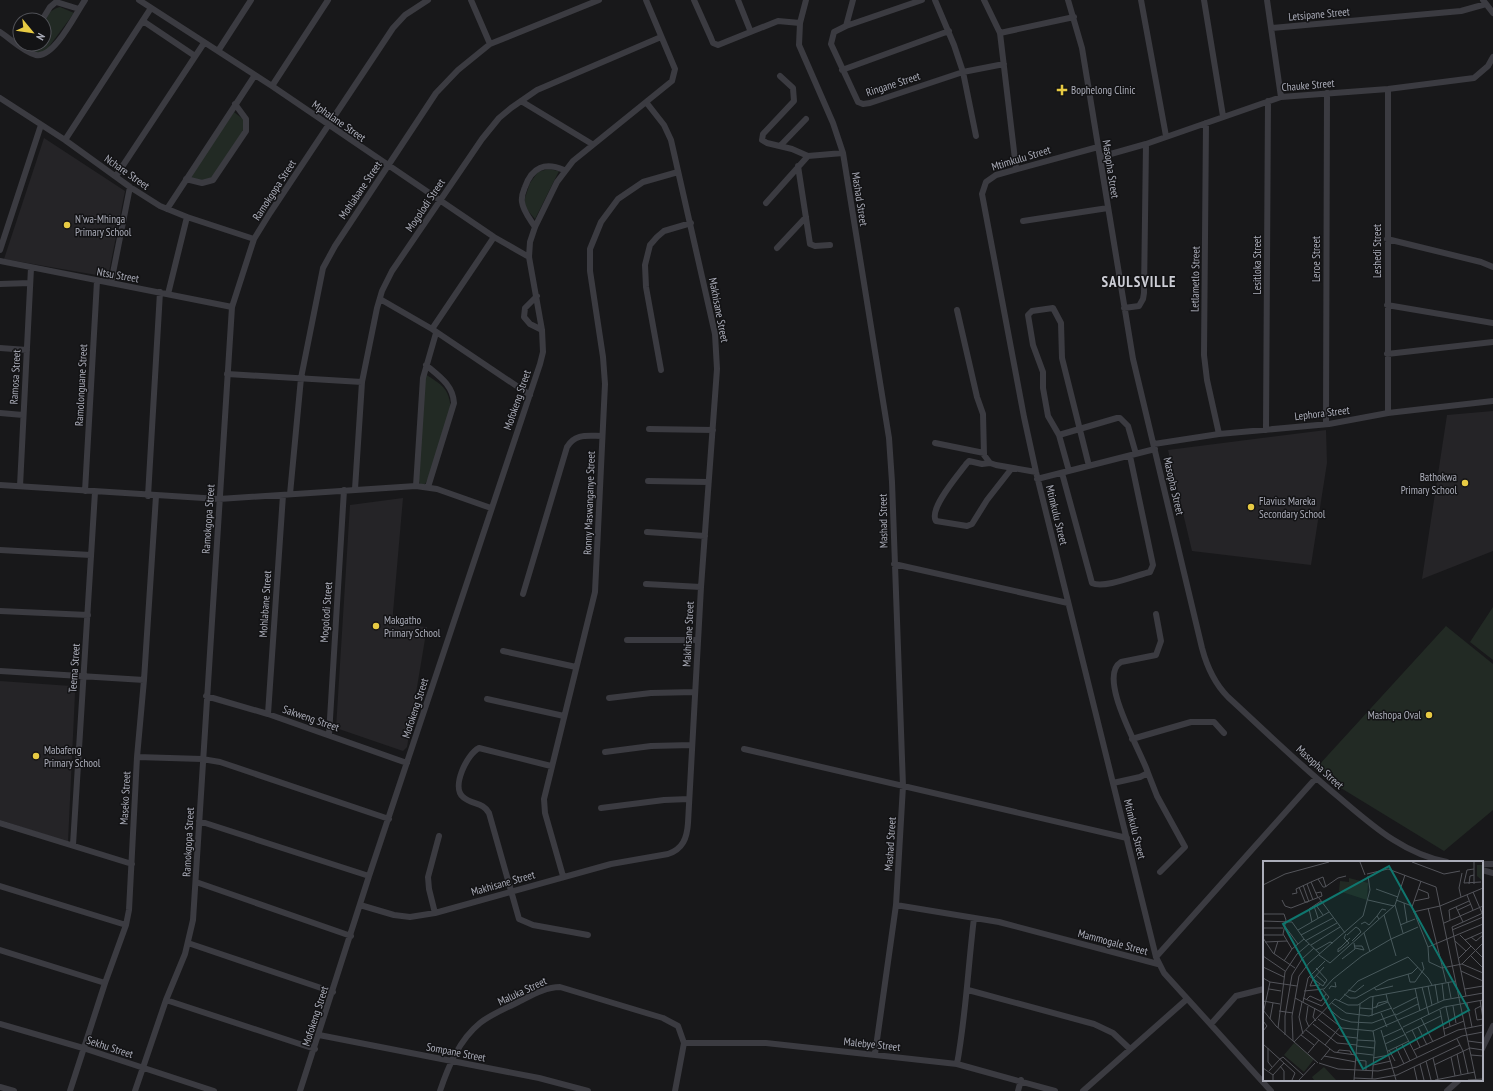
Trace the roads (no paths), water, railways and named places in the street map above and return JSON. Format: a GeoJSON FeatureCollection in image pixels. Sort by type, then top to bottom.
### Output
{"type":"FeatureCollection","features":[{"type":"Feature","properties":{"kind":"street"},"geometry":{"type":"LineString","coordinates":[[52,48],[86,0]]}},
{"type":"Feature","properties":{"kind":"street","name":"Mphalane Street"},"geometry":{"type":"LineString","coordinates":[[140,0],[272,86],[328,126],[494,237],[529,257]]}},
{"type":"Feature","properties":{"kind":"street"},"geometry":{"type":"LineString","coordinates":[[218,51],[252,0]]}},
{"type":"Feature","properties":{"kind":"street"},"geometry":{"type":"LineString","coordinates":[[272,86],[328,0]]}},
{"type":"Feature","properties":{"kind":"street","name":"Ramokgopa Street"},"geometry":{"type":"LineString","coordinates":[[136,1091],[166,1000],[188,943],[193,920],[206,696],[232,307],[254,239],[397,23],[414,7],[428,0]]}},
{"type":"Feature","properties":{"kind":"street"},"geometry":{"type":"LineString","coordinates":[[471,0],[490,44]]}},
{"type":"Feature","properties":{"kind":"street","name":"Mohlabane Street"},"geometry":{"type":"LineString","coordinates":[[290,494],[300,378],[323,268],[335,246],[445,82],[490,44],[599,0]]}},
{"type":"Feature","properties":{"kind":"street"},"geometry":{"type":"LineString","coordinates":[[646,0],[662,37]]}},
{"type":"Feature","properties":{"kind":"street"},"geometry":{"type":"LineString","coordinates":[[694,0],[711,38],[716,44],[750,30],[778,21],[800,23]]}},
{"type":"Feature","properties":{"kind":"street"},"geometry":{"type":"LineString","coordinates":[[738,0],[750,30]]}},
{"type":"Feature","properties":{"kind":"street","name":"Mashad Street"},"geometry":{"type":"LineString","coordinates":[[806,0],[800,23],[799,45],[833,123],[843,153],[889,438],[892,482],[894,564],[904,786],[896,905],[875,1054]]}},
{"type":"Feature","properties":{"kind":"street"},"geometry":{"type":"LineString","coordinates":[[846,26],[853,0]]}},
{"type":"Feature","properties":{"kind":"street"},"geometry":{"type":"LineString","coordinates":[[846,26],[905,3],[922,0]]}},
{"type":"Feature","properties":{"kind":"street"},"geometry":{"type":"LineString","coordinates":[[935,0],[949,32],[963,72],[976,136]]}},
{"type":"Feature","properties":{"kind":"street"},"geometry":{"type":"LineString","coordinates":[[984,0],[1000,33],[1016,168]]}},
{"type":"Feature","properties":{"kind":"street","name":"Masopha Street"},"geometry":{"type":"LineString","coordinates":[[1068,0],[1082,48],[1124,308],[1139,386],[1202,648],[1209,671],[1221,690],[1316,778],[1368,822],[1396,842],[1418,854],[1443,861]]}},
{"type":"Feature","properties":{"kind":"street"},"geometry":{"type":"LineString","coordinates":[[1141,0],[1166,136]]}},
{"type":"Feature","properties":{"kind":"street"},"geometry":{"type":"LineString","coordinates":[[1204,0],[1223,116]]}},
{"type":"Feature","properties":{"kind":"street"},"geometry":{"type":"LineString","coordinates":[[1267,0],[1281,97]]}},
{"type":"Feature","properties":{"kind":"street"},"geometry":{"type":"LineString","coordinates":[[47,12],[56,2],[79,9]]}},
{"type":"Feature","properties":{"kind":"street"},"geometry":{"type":"LineString","coordinates":[[1485,2],[1493,14]]}},
{"type":"Feature","properties":{"kind":"street","name":"Letsipane Street"},"geometry":{"type":"LineString","coordinates":[[1272,28],[1462,11],[1485,2]]}},
{"type":"Feature","properties":{"kind":"street"},"geometry":{"type":"LineString","coordinates":[[65,140],[151,8]]}},
{"type":"Feature","properties":{"kind":"street"},"geometry":{"type":"LineString","coordinates":[[1000,33],[1074,17]]}},
{"type":"Feature","properties":{"kind":"street"},"geometry":{"type":"LineString","coordinates":[[143,21],[195,56]]}},
{"type":"Feature","properties":{"kind":"street","name":"Ringane Street"},"geometry":{"type":"LineString","coordinates":[[846,26],[837,30],[832,36],[831,44],[855,99],[863,104],[963,72],[1004,64]]}},
{"type":"Feature","properties":{"kind":"street"},"geometry":{"type":"LineString","coordinates":[[0,32],[12,39]]}},
{"type":"Feature","properties":{"kind":"street"},"geometry":{"type":"LineString","coordinates":[[842,70],[949,32]]}},
{"type":"Feature","properties":{"kind":"street","name":"Mofokeng Street"},"geometry":{"type":"LineString","coordinates":[[300,1091],[320,1035],[369,876],[530,395],[543,352],[542,330],[537,296],[529,257],[530,242],[564,170],[592,144],[672,81],[675,70],[662,37]]}},
{"type":"Feature","properties":{"kind":"street","name":"Mogolodi Street"},"geometry":{"type":"LineString","coordinates":[[355,489],[362,382],[380,299],[392,271],[490,128],[521,100],[537,90],[662,37]]}},
{"type":"Feature","properties":{"kind":"street"},"geometry":{"type":"LineString","coordinates":[[116,176],[204,43]]}},
{"type":"Feature","properties":{"kind":"street"},"geometry":{"type":"LineString","coordinates":[[33,52],[37,55],[47,52]]}},
{"type":"Feature","properties":{"kind":"street","name":"Chauke Street"},"geometry":{"type":"LineString","coordinates":[[1100,157],[1146,144],[1281,97],[1388,89],[1474,78],[1488,66],[1493,58]]}},
{"type":"Feature","properties":{"kind":"street"},"geometry":{"type":"LineString","coordinates":[[167,209],[255,75]]}},
{"type":"Feature","properties":{"kind":"street"},"geometry":{"type":"LineString","coordinates":[[780,76],[793,88],[794,102],[766,130],[761,138],[767,143],[792,148],[808,156],[843,153]]}},
{"type":"Feature","properties":{"kind":"street","name":"Leshedi Street"},"geometry":{"type":"LineString","coordinates":[[1388,89],[1388,413]]}},
{"type":"Feature","properties":{"kind":"street","name":"Leroe Street"},"geometry":{"type":"LineString","coordinates":[[1326,424],[1327,94]]}},
{"type":"Feature","properties":{"kind":"street","name":"Nchare Street"},"geometry":{"type":"LineString","coordinates":[[0,98],[65,140],[130,187],[167,209],[254,239]]}},
{"type":"Feature","properties":{"kind":"street"},"geometry":{"type":"LineString","coordinates":[[521,100],[592,144]]}},
{"type":"Feature","properties":{"kind":"street","name":"Lesitloka Street"},"geometry":{"type":"LineString","coordinates":[[1266,430],[1268,101]]}},
{"type":"Feature","properties":{"kind":"street","name":"Makhisane Street"},"geometry":{"type":"LineString","coordinates":[[360,905],[405,918],[435,913],[563,876],[627,860],[662,855],[676,851],[685,842],[689,799],[708,482],[717,370],[715,334],[691,223],[668,133],[646,102]]}},
{"type":"Feature","properties":{"kind":"street"},"geometry":{"type":"LineString","coordinates":[[186,179],[202,184],[213,180],[246,131],[246,119],[235,104]]}},
{"type":"Feature","properties":{"kind":"street"},"geometry":{"type":"LineString","coordinates":[[780,146],[806,119]]}},
{"type":"Feature","properties":{"kind":"street","name":"Letlametlo Street"},"geometry":{"type":"LineString","coordinates":[[1206,123],[1204,355],[1207,380],[1219,434]]}},
{"type":"Feature","properties":{"kind":"street"},"geometry":{"type":"LineString","coordinates":[[0,250],[41,125]]}},
{"type":"Feature","properties":{"kind":"street"},"geometry":{"type":"LineString","coordinates":[[1124,308],[1139,306],[1143,299],[1144,293],[1146,144]]}},
{"type":"Feature","properties":{"kind":"street","name":"Mtimkulu Street"},"geometry":{"type":"LineString","coordinates":[[1098,147],[1016,168],[991,178],[984,185],[982,194],[1014,367],[1037,479],[1158,964]]}},
{"type":"Feature","properties":{"kind":"street"},"geometry":{"type":"LineString","coordinates":[[766,203],[808,156]]}},
{"type":"Feature","properties":{"kind":"street"},"geometry":{"type":"LineString","coordinates":[[536,227],[526,213],[522,200],[528,180],[534,171],[545,166],[556,167],[564,170]]}},
{"type":"Feature","properties":{"kind":"street"},"geometry":{"type":"LineString","coordinates":[[798,166],[811,245],[830,245]]}},
{"type":"Feature","properties":{"kind":"street","name":"Ronny Maswanganye Street"},"geometry":{"type":"LineString","coordinates":[[563,876],[544,806],[551,766],[595,592],[605,370],[590,271],[590,249],[602,222],[618,199],[643,182],[678,172]]}},
{"type":"Feature","properties":{"kind":"street"},"geometry":{"type":"LineString","coordinates":[[111,283],[130,187]]}},
{"type":"Feature","properties":{"kind":"street"},"geometry":{"type":"LineString","coordinates":[[1024,221],[1108,208]]}},
{"type":"Feature","properties":{"kind":"street"},"geometry":{"type":"LineString","coordinates":[[168,294],[187,217]]}},
{"type":"Feature","properties":{"kind":"street"},"geometry":{"type":"LineString","coordinates":[[777,248],[806,217]]}},
{"type":"Feature","properties":{"kind":"street"},"geometry":{"type":"LineString","coordinates":[[661,370],[646,287],[645,265],[650,245],[656,237],[664,231],[691,223]]}},
{"type":"Feature","properties":{"kind":"street"},"geometry":{"type":"LineString","coordinates":[[416,486],[421,390],[434,331],[494,237]]}},
{"type":"Feature","properties":{"kind":"street"},"geometry":{"type":"LineString","coordinates":[[1387,239],[1481,262],[1493,267]]}},
{"type":"Feature","properties":{"kind":"street","name":"Ntsu Street"},"geometry":{"type":"LineString","coordinates":[[0,261],[232,307]]}},
{"type":"Feature","properties":{"kind":"street","name":"Ramosa Street"},"geometry":{"type":"LineString","coordinates":[[20,486],[31,268]]}},
{"type":"Feature","properties":{"kind":"street","name":"Ramolonguane Street"},"geometry":{"type":"LineString","coordinates":[[84,491],[97,281]]}},
{"type":"Feature","properties":{"kind":"street"},"geometry":{"type":"LineString","coordinates":[[0,284],[30,284]]}},
{"type":"Feature","properties":{"kind":"street"},"geometry":{"type":"LineString","coordinates":[[148,496],[160,292]]}},
{"type":"Feature","properties":{"kind":"street"},"geometry":{"type":"LineString","coordinates":[[537,296],[525,308],[524,317],[530,324],[542,330]]}},
{"type":"Feature","properties":{"kind":"street"},"geometry":{"type":"LineString","coordinates":[[380,299],[434,331],[530,395]]}},
{"type":"Feature","properties":{"kind":"street"},"geometry":{"type":"LineString","coordinates":[[1387,305],[1493,323]]}},
{"type":"Feature","properties":{"kind":"street"},"geometry":{"type":"LineString","coordinates":[[1059,435],[1080,429],[1120,418],[1128,426],[1153,565],[1150,572],[1099,586],[1092,584],[1059,435],[1051,421],[1046,403],[1043,372],[1032,340],[1028,315],[1032,311],[1053,308],[1060,319],[1062,358],[1080,429],[1089,466]]}},
{"type":"Feature","properties":{"kind":"street"},"geometry":{"type":"LineString","coordinates":[[958,310],[975,391],[983,414],[984,453],[990,463]]}},
{"type":"Feature","properties":{"kind":"street"},"geometry":{"type":"LineString","coordinates":[[1387,354],[1493,342]]}},
{"type":"Feature","properties":{"kind":"street"},"geometry":{"type":"LineString","coordinates":[[0,348],[27,350]]}},
{"type":"Feature","properties":{"kind":"street"},"geometry":{"type":"LineString","coordinates":[[426,365],[449,387],[452,392],[454,403],[428,487]]}},
{"type":"Feature","properties":{"kind":"street"},"geometry":{"type":"LineString","coordinates":[[227,374],[362,382]]}},
{"type":"Feature","properties":{"kind":"street","name":"Lephora Street"},"geometry":{"type":"LineString","coordinates":[[1037,479],[1133,455],[1154,447],[1219,434],[1326,424],[1388,413],[1493,401]]}},
{"type":"Feature","properties":{"kind":"street"},"geometry":{"type":"LineString","coordinates":[[0,413],[23,415]]}},
{"type":"Feature","properties":{"kind":"street"},"geometry":{"type":"LineString","coordinates":[[649,429],[713,430]]}},
{"type":"Feature","properties":{"kind":"street"},"geometry":{"type":"LineString","coordinates":[[523,594],[567,447],[573,438],[578,436],[602,436]]}},
{"type":"Feature","properties":{"kind":"street"},"geometry":{"type":"LineString","coordinates":[[935,443],[984,453]]}},
{"type":"Feature","properties":{"kind":"street"},"geometry":{"type":"LineString","coordinates":[[1012,468],[987,500],[972,524],[967,526],[936,521],[934,514],[940,502],[967,463],[970,461],[980,464],[990,463],[1036,472]]}},
{"type":"Feature","properties":{"kind":"street"},"geometry":{"type":"LineString","coordinates":[[648,480],[708,482]]}},
{"type":"Feature","properties":{"kind":"street"},"geometry":{"type":"LineString","coordinates":[[0,485],[148,496],[219,499],[416,486],[428,487],[491,508]]}},
{"type":"Feature","properties":{"kind":"street","name":"Mogolodi Street"},"geometry":{"type":"LineString","coordinates":[[329,735],[344,490]]}},
{"type":"Feature","properties":{"kind":"street","name":"Teema Street"},"geometry":{"type":"LineString","coordinates":[[73,845],[95,492]]}},
{"type":"Feature","properties":{"kind":"street","name":"Mohlabane Street"},"geometry":{"type":"LineString","coordinates":[[268,714],[283,495]]}},
{"type":"Feature","properties":{"kind":"street","name":"Maseko Street"},"geometry":{"type":"LineString","coordinates":[[70,1091],[104,983],[126,925],[129,910],[137,757],[144,680],[156,496]]}},
{"type":"Feature","properties":{"kind":"street"},"geometry":{"type":"LineString","coordinates":[[647,532],[705,536]]}},
{"type":"Feature","properties":{"kind":"street"},"geometry":{"type":"LineString","coordinates":[[0,550],[91,555]]}},
{"type":"Feature","properties":{"kind":"street"},"geometry":{"type":"LineString","coordinates":[[894,564],[1068,603]]}},
{"type":"Feature","properties":{"kind":"street"},"geometry":{"type":"LineString","coordinates":[[646,584],[701,587]]}},
{"type":"Feature","properties":{"kind":"street"},"geometry":{"type":"LineString","coordinates":[[0,611],[88,615]]}},
{"type":"Feature","properties":{"kind":"street"},"geometry":{"type":"LineString","coordinates":[[1156,614],[1161,641],[1156,655],[1121,662],[1117,666],[1114,674],[1114,685],[1124,722],[1141,755],[1157,796],[1185,847],[1183,851],[1160,872]]}},
{"type":"Feature","properties":{"kind":"street"},"geometry":{"type":"LineString","coordinates":[[627,640],[698,640]]}},
{"type":"Feature","properties":{"kind":"street"},"geometry":{"type":"LineString","coordinates":[[503,651],[576,667]]}},
{"type":"Feature","properties":{"kind":"street"},"geometry":{"type":"LineString","coordinates":[[0,671],[144,680]]}},
{"type":"Feature","properties":{"kind":"street"},"geometry":{"type":"LineString","coordinates":[[609,698],[651,693],[695,692]]}},
{"type":"Feature","properties":{"kind":"street","name":"Sakweng Street"},"geometry":{"type":"LineString","coordinates":[[206,696],[268,714],[407,763]]}},
{"type":"Feature","properties":{"kind":"street"},"geometry":{"type":"LineString","coordinates":[[487,699],[564,716]]}},
{"type":"Feature","properties":{"kind":"street"},"geometry":{"type":"LineString","coordinates":[[1132,739],[1191,722],[1214,722],[1224,733]]}},
{"type":"Feature","properties":{"kind":"street"},"geometry":{"type":"LineString","coordinates":[[605,752],[651,746],[692,745]]}},
{"type":"Feature","properties":{"kind":"street"},"geometry":{"type":"LineString","coordinates":[[551,766],[479,748],[469,757],[462,773],[459,788],[462,796],[484,806],[489,813],[520,919],[533,925],[588,935]]}},
{"type":"Feature","properties":{"kind":"street"},"geometry":{"type":"LineString","coordinates":[[744,749],[1127,838]]}},
{"type":"Feature","properties":{"kind":"street"},"geometry":{"type":"LineString","coordinates":[[137,757],[202,759],[220,762],[389,819]]}},
{"type":"Feature","properties":{"kind":"street"},"geometry":{"type":"LineString","coordinates":[[1113,783],[1140,777],[1148,773]]}},
{"type":"Feature","properties":{"kind":"street"},"geometry":{"type":"LineString","coordinates":[[1156,957],[1316,778]]}},
{"type":"Feature","properties":{"kind":"street"},"geometry":{"type":"LineString","coordinates":[[601,808],[664,800],[689,799]]}},
{"type":"Feature","properties":{"kind":"street"},"geometry":{"type":"LineString","coordinates":[[199,821],[369,876]]}},
{"type":"Feature","properties":{"kind":"street"},"geometry":{"type":"LineString","coordinates":[[0,823],[132,864]]}},
{"type":"Feature","properties":{"kind":"street"},"geometry":{"type":"LineString","coordinates":[[435,913],[429,889],[428,877],[439,836]]}},
{"type":"Feature","properties":{"kind":"street"},"geometry":{"type":"LineString","coordinates":[[1483,870],[1493,873]]}},
{"type":"Feature","properties":{"kind":"street"},"geometry":{"type":"LineString","coordinates":[[196,882],[351,936]]}},
{"type":"Feature","properties":{"kind":"street"},"geometry":{"type":"LineString","coordinates":[[0,886],[126,925]]}},
{"type":"Feature","properties":{"kind":"street","name":"Mammogale Street"},"geometry":{"type":"LineString","coordinates":[[896,905],[999,922],[1158,964],[1187,999],[1271,1091]]}},
{"type":"Feature","properties":{"kind":"street"},"geometry":{"type":"LineString","coordinates":[[957,1064],[968,990],[967,975],[974,918]]}},
{"type":"Feature","properties":{"kind":"street"},"geometry":{"type":"LineString","coordinates":[[188,943],[333,992]]}},
{"type":"Feature","properties":{"kind":"street"},"geometry":{"type":"LineString","coordinates":[[0,950],[104,983]]}},
{"type":"Feature","properties":{"kind":"street","name":"Maluka Street"},"geometry":{"type":"LineString","coordinates":[[440,1091],[450,1061],[470,1033],[480,1023],[530,996],[555,987],[572,989],[663,1018],[678,1026],[684,1043]]}},
{"type":"Feature","properties":{"kind":"street"},"geometry":{"type":"LineString","coordinates":[[1211,1024],[1236,996],[1263,989]]}},
{"type":"Feature","properties":{"kind":"street"},"geometry":{"type":"LineString","coordinates":[[968,990],[1094,1024],[1113,1033],[1130,1049]]}},
{"type":"Feature","properties":{"kind":"street"},"geometry":{"type":"LineString","coordinates":[[1083,1091],[1187,999]]}},
{"type":"Feature","properties":{"kind":"street"},"geometry":{"type":"LineString","coordinates":[[166,1000],[315,1049]]}},
{"type":"Feature","properties":{"kind":"street","name":"Sekhu Street"},"geometry":{"type":"LineString","coordinates":[[0,1024],[83,1048],[214,1091]]}},
{"type":"Feature","properties":{"kind":"street"},"geometry":{"type":"LineString","coordinates":[[1483,1047],[1493,1026]]}},
{"type":"Feature","properties":{"kind":"street","name":"Sompane Street"},"geometry":{"type":"LineString","coordinates":[[320,1035],[539,1078],[588,1091]]}},
{"type":"Feature","properties":{"kind":"street"},"geometry":{"type":"LineString","coordinates":[[675,1091],[684,1043]]}},
{"type":"Feature","properties":{"kind":"street","name":"Malebye Street"},"geometry":{"type":"LineString","coordinates":[[684,1043],[766,1043],[957,1064],[1021,1080],[1055,1091]]}},
{"type":"Feature","properties":{"kind":"street"},"geometry":{"type":"LineString","coordinates":[[1018,1091],[1021,1080]]}},
{"type":"Feature","properties":{"kind":"street"},"geometry":{"type":"LineString","coordinates":[[1447,1091],[1458,1081]]}},
{"type":"Feature","properties":{"kind":"street"},"geometry":{"type":"LineString","coordinates":[[0,1087],[14,1091]]}},
{"type":"Feature","properties":{"kind":"place","name":"Bophelong Clinic"},"geometry":{"type":"Point","coordinates":[1062,90]}},
{"type":"Feature","properties":{"kind":"place","name":"N'wa-Mhinga Primary School"},"geometry":{"type":"Point","coordinates":[67,225]}},
{"type":"Feature","properties":{"kind":"place","name":"Bathokwa Primary School"},"geometry":{"type":"Point","coordinates":[1465,483]}},
{"type":"Feature","properties":{"kind":"place","name":"Flavius Mareka Secondary School"},"geometry":{"type":"Point","coordinates":[1251,507]}},
{"type":"Feature","properties":{"kind":"place","name":"Makgatho Primary School"},"geometry":{"type":"Point","coordinates":[376,626]}},
{"type":"Feature","properties":{"kind":"place","name":"Mashopa Oval"},"geometry":{"type":"Point","coordinates":[1429,715]}},
{"type":"Feature","properties":{"kind":"place","name":"Mabafeng Primary School"},"geometry":{"type":"Point","coordinates":[36,756]}},
{"type":"Feature","properties":{"kind":"district","name":"SAULSVILLE"},"geometry":{"type":"Point","coordinates":[1139,281]}}]}
